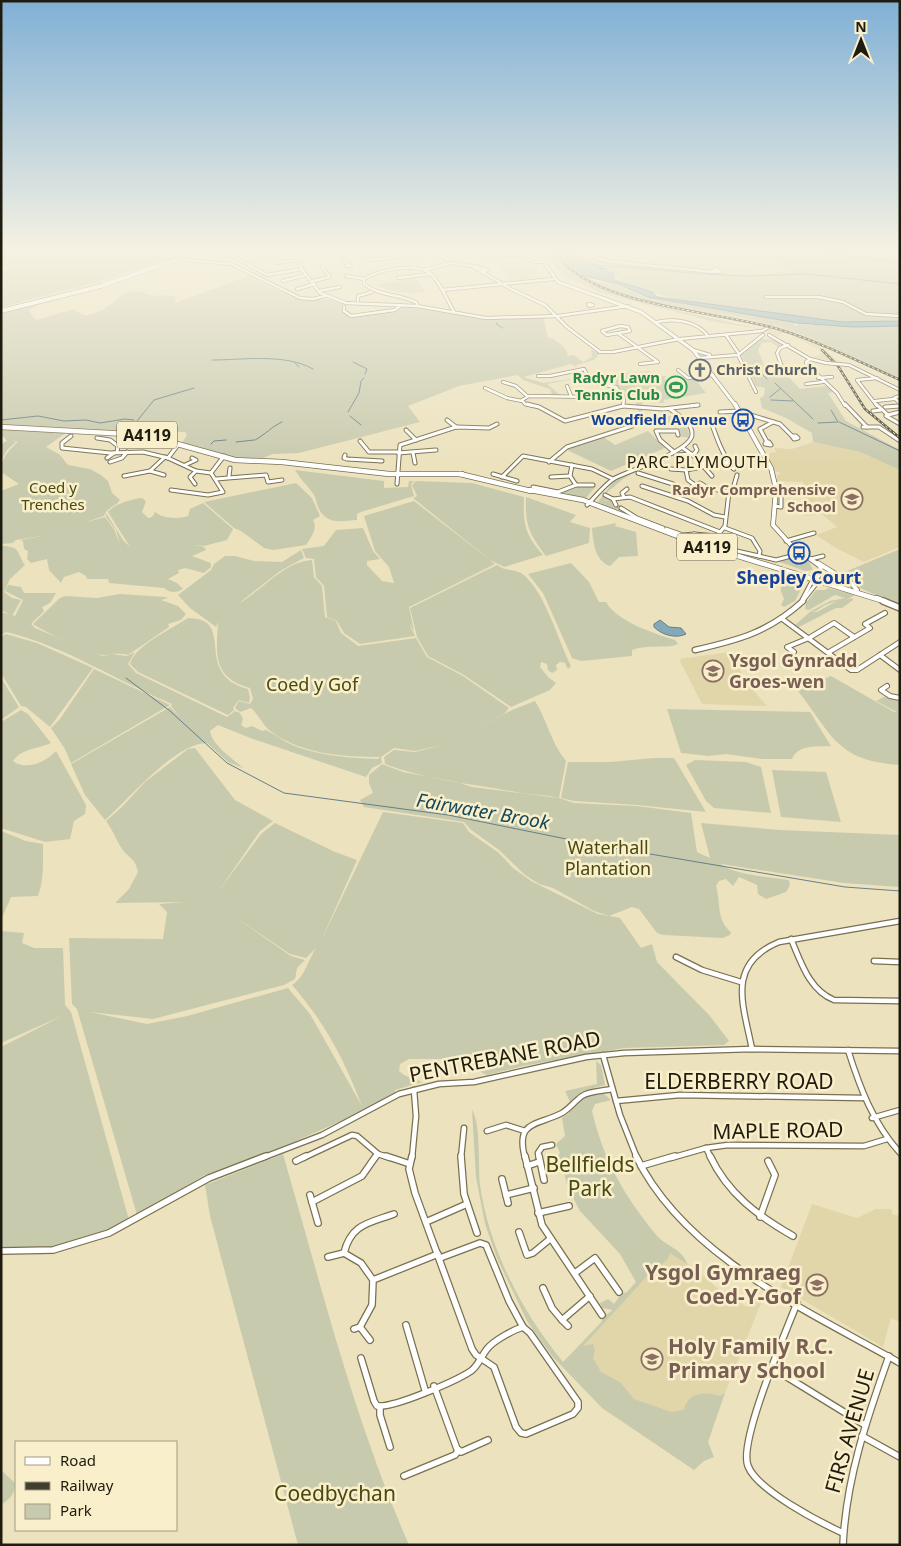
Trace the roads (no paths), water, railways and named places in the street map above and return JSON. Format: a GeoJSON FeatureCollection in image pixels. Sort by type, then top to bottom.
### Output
{"type":"FeatureCollection","features":[{"type":"Feature","properties":{"kind":"main road"},"geometry":{"type":"LineString","coordinates":[[657,322],[693,350],[740,412],[771,468],[776,484],[773,526],[786,541],[852,584],[857,590]]}},
{"type":"Feature","properties":{"kind":"main road","name":"A4119"},"geometry":{"type":"LineString","coordinates":[[1,427],[145,435],[223,457],[243,460],[363,472],[462,474],[532,488],[630,518],[662,529],[688,541],[775,568],[857,590],[900,608]]}},
{"type":"Feature","properties":{"kind":"main road"},"geometry":{"type":"LineString","coordinates":[[816,579],[821,570],[818,563]]}},
{"type":"Feature","properties":{"kind":"main road","name":"A4119"},"geometry":{"type":"LineString","coordinates":[[816,579],[880,600]]}},
{"type":"Feature","properties":{"kind":"street"},"geometry":{"type":"LineString","coordinates":[[562,321],[590,347],[602,352],[680,339],[761,331],[769,327]]}},
{"type":"Feature","properties":{"kind":"street"},"geometry":{"type":"LineString","coordinates":[[678,321],[701,327],[708,336]]}},
{"type":"Feature","properties":{"kind":"street"},"geometry":{"type":"LineString","coordinates":[[619,334],[631,330],[621,325],[602,331],[608,335],[619,334],[658,362],[640,364]]}},
{"type":"Feature","properties":{"kind":"street"},"geometry":{"type":"LineString","coordinates":[[761,331],[763,335]]}},
{"type":"Feature","properties":{"kind":"street"},"geometry":{"type":"LineString","coordinates":[[761,331],[768,336]]}},
{"type":"Feature","properties":{"kind":"street"},"geometry":{"type":"LineString","coordinates":[[726,335],[738,354],[756,392]]}},
{"type":"Feature","properties":{"kind":"street"},"geometry":{"type":"LineString","coordinates":[[763,335],[788,345],[810,359],[826,363],[849,365],[900,390]]}},
{"type":"Feature","properties":{"kind":"street"},"geometry":{"type":"LineString","coordinates":[[699,358],[738,354],[763,335]]}},
{"type":"Feature","properties":{"kind":"street"},"geometry":{"type":"LineString","coordinates":[[760,338],[768,336]]}},
{"type":"Feature","properties":{"kind":"street"},"geometry":{"type":"LineString","coordinates":[[788,345],[780,348],[777,354],[782,367],[791,375]]}},
{"type":"Feature","properties":{"kind":"street"},"geometry":{"type":"LineString","coordinates":[[693,350],[713,356]]}},
{"type":"Feature","properties":{"kind":"street"},"geometry":{"type":"LineString","coordinates":[[599,355],[602,352]]}},
{"type":"Feature","properties":{"kind":"street"},"geometry":{"type":"LineString","coordinates":[[810,359],[806,364],[818,378],[838,393],[847,408],[865,427],[879,427],[900,441]]}},
{"type":"Feature","properties":{"kind":"street"},"geometry":{"type":"LineString","coordinates":[[538,376],[583,369],[589,381],[616,386],[624,399],[622,406]]}},
{"type":"Feature","properties":{"kind":"street"},"geometry":{"type":"LineString","coordinates":[[678,370],[688,378],[713,375]]}},
{"type":"Feature","properties":{"kind":"street"},"geometry":{"type":"LineString","coordinates":[[801,374],[813,372]]}},
{"type":"Feature","properties":{"kind":"street"},"geometry":{"type":"LineString","coordinates":[[818,378],[832,376]]}},
{"type":"Feature","properties":{"kind":"street"},"geometry":{"type":"LineString","coordinates":[[875,401],[857,380],[877,378]]}},
{"type":"Feature","properties":{"kind":"street"},"geometry":{"type":"LineString","coordinates":[[504,382],[516,386],[527,396],[598,397],[619,393]]}},
{"type":"Feature","properties":{"kind":"street"},"geometry":{"type":"LineString","coordinates":[[806,384],[823,382]]}},
{"type":"Feature","properties":{"kind":"street"},"geometry":{"type":"LineString","coordinates":[[854,384],[860,384]]}},
{"type":"Feature","properties":{"kind":"street"},"geometry":{"type":"LineString","coordinates":[[567,386],[571,396]]}},
{"type":"Feature","properties":{"kind":"street"},"geometry":{"type":"LineString","coordinates":[[485,388],[507,398],[522,401],[565,421],[622,406],[670,409],[698,405]]}},
{"type":"Feature","properties":{"kind":"street"},"geometry":{"type":"LineString","coordinates":[[522,401],[527,396]]}},
{"type":"Feature","properties":{"kind":"street"},"geometry":{"type":"LineString","coordinates":[[875,401],[894,399],[894,397],[900,396]]}},
{"type":"Feature","properties":{"kind":"street"},"geometry":{"type":"LineString","coordinates":[[894,399],[900,404]]}},
{"type":"Feature","properties":{"kind":"street"},"geometry":{"type":"LineString","coordinates":[[875,401],[872,401],[888,415],[886,416],[891,421],[899,424],[897,429]]}},
{"type":"Feature","properties":{"kind":"street"},"geometry":{"type":"LineString","coordinates":[[885,407],[900,404]]}},
{"type":"Feature","properties":{"kind":"street"},"geometry":{"type":"LineString","coordinates":[[588,504],[612,479],[675,454],[690,442],[692,432],[685,420],[670,409]]}},
{"type":"Feature","properties":{"kind":"street"},"geometry":{"type":"LineString","coordinates":[[872,411],[881,410]]}},
{"type":"Feature","properties":{"kind":"street"},"geometry":{"type":"LineString","coordinates":[[720,412],[740,412],[773,422],[781,425],[792,436]]}},
{"type":"Feature","properties":{"kind":"street"},"geometry":{"type":"LineString","coordinates":[[888,415],[900,412]]}},
{"type":"Feature","properties":{"kind":"street"},"geometry":{"type":"LineString","coordinates":[[709,418],[718,437],[718,446],[734,469]]}},
{"type":"Feature","properties":{"kind":"street"},"geometry":{"type":"LineString","coordinates":[[447,420],[456,427]]}},
{"type":"Feature","properties":{"kind":"street"},"geometry":{"type":"LineString","coordinates":[[767,442],[760,429],[773,422]]}},
{"type":"Feature","properties":{"kind":"street"},"geometry":{"type":"LineString","coordinates":[[396,484],[400,445],[456,427],[489,428],[497,424]]}},
{"type":"Feature","properties":{"kind":"street"},"geometry":{"type":"LineString","coordinates":[[549,462],[567,447],[632,426]]}},
{"type":"Feature","properties":{"kind":"street"},"geometry":{"type":"LineString","coordinates":[[406,430],[416,440]]}},
{"type":"Feature","properties":{"kind":"street"},"geometry":{"type":"LineString","coordinates":[[678,431],[656,431],[660,440],[675,454],[694,454]]}},
{"type":"Feature","properties":{"kind":"street"},"geometry":{"type":"LineString","coordinates":[[68,437],[62,443],[62,450],[128,452],[167,458],[196,471],[211,473],[223,492],[208,495],[171,490]]}},
{"type":"Feature","properties":{"kind":"street"},"geometry":{"type":"LineString","coordinates":[[100,439],[116,444],[115,452],[107,458]]}},
{"type":"Feature","properties":{"kind":"street"},"geometry":{"type":"LineString","coordinates":[[150,471],[167,458],[177,446],[153,440]]}},
{"type":"Feature","properties":{"kind":"street"},"geometry":{"type":"LineString","coordinates":[[360,441],[369,452]]}},
{"type":"Feature","properties":{"kind":"street"},"geometry":{"type":"LineString","coordinates":[[694,454],[697,450],[695,446]]}},
{"type":"Feature","properties":{"kind":"street"},"geometry":{"type":"LineString","coordinates":[[110,462],[126,455],[128,447]]}},
{"type":"Feature","properties":{"kind":"street"},"geometry":{"type":"LineString","coordinates":[[682,448],[694,454],[712,476]]}},
{"type":"Feature","properties":{"kind":"street"},"geometry":{"type":"LineString","coordinates":[[369,452],[413,453],[436,450]]}},
{"type":"Feature","properties":{"kind":"street"},"geometry":{"type":"LineString","coordinates":[[367,461],[369,452]]}},
{"type":"Feature","properties":{"kind":"street"},"geometry":{"type":"LineString","coordinates":[[413,453],[415,463]]}},
{"type":"Feature","properties":{"kind":"street"},"geometry":{"type":"LineString","coordinates":[[345,455],[344,458],[347,459],[382,461]]}},
{"type":"Feature","properties":{"kind":"street"},"geometry":{"type":"LineString","coordinates":[[502,477],[523,456],[592,469],[612,479]]}},
{"type":"Feature","properties":{"kind":"street"},"geometry":{"type":"LineString","coordinates":[[211,473],[223,457]]}},
{"type":"Feature","properties":{"kind":"street"},"geometry":{"type":"LineString","coordinates":[[192,458],[203,463]]}},
{"type":"Feature","properties":{"kind":"street"},"geometry":{"type":"LineString","coordinates":[[185,465],[196,460]]}},
{"type":"Feature","properties":{"kind":"street"},"geometry":{"type":"LineString","coordinates":[[671,469],[686,470],[728,463]]}},
{"type":"Feature","properties":{"kind":"street"},"geometry":{"type":"LineString","coordinates":[[572,465],[570,476],[576,485]]}},
{"type":"Feature","properties":{"kind":"street"},"geometry":{"type":"LineString","coordinates":[[229,476],[230,468]]}},
{"type":"Feature","properties":{"kind":"street"},"geometry":{"type":"LineString","coordinates":[[243,475],[245,469]]}},
{"type":"Feature","properties":{"kind":"street"},"geometry":{"type":"LineString","coordinates":[[686,470],[688,480],[695,485]]}},
{"type":"Feature","properties":{"kind":"street"},"geometry":{"type":"LineString","coordinates":[[124,476],[130,472],[150,471],[164,475]]}},
{"type":"Feature","properties":{"kind":"street"},"geometry":{"type":"LineString","coordinates":[[195,484],[190,477],[196,471]]}},
{"type":"Feature","properties":{"kind":"street"},"geometry":{"type":"LineString","coordinates":[[266,475],[269,471]]}},
{"type":"Feature","properties":{"kind":"street"},"geometry":{"type":"LineString","coordinates":[[638,472],[673,484],[682,491]]}},
{"type":"Feature","properties":{"kind":"street"},"geometry":{"type":"LineString","coordinates":[[493,474],[517,481]]}},
{"type":"Feature","properties":{"kind":"street"},"geometry":{"type":"LineString","coordinates":[[216,479],[229,476],[266,475]]}},
{"type":"Feature","properties":{"kind":"street"},"geometry":{"type":"LineString","coordinates":[[266,475],[268,482],[282,480]]}},
{"type":"Feature","properties":{"kind":"street"},"geometry":{"type":"LineString","coordinates":[[676,497],[682,491],[700,483],[708,488],[728,491],[733,489],[737,475]]}},
{"type":"Feature","properties":{"kind":"street"},"geometry":{"type":"LineString","coordinates":[[551,477],[570,476]]}},
{"type":"Feature","properties":{"kind":"street"},"geometry":{"type":"LineString","coordinates":[[532,488],[558,492],[576,485],[593,485]]}},
{"type":"Feature","properties":{"kind":"street"},"geometry":{"type":"LineString","coordinates":[[642,486],[676,497],[725,518]]}},
{"type":"Feature","properties":{"kind":"street"},"geometry":{"type":"LineString","coordinates":[[624,497],[622,493],[628,489]]}},
{"type":"Feature","properties":{"kind":"street"},"geometry":{"type":"LineString","coordinates":[[176,495],[178,491]]}},
{"type":"Feature","properties":{"kind":"street"},"geometry":{"type":"LineString","coordinates":[[621,508],[662,529],[683,535],[690,532],[715,536],[724,528],[728,491]]}},
{"type":"Feature","properties":{"kind":"street"},"geometry":{"type":"LineString","coordinates":[[605,495],[612,499],[616,505]]}},
{"type":"Feature","properties":{"kind":"street"},"geometry":{"type":"LineString","coordinates":[[612,499],[630,497],[720,532]]}},
{"type":"Feature","properties":{"kind":"street"},"geometry":{"type":"LineString","coordinates":[[724,528],[752,538],[760,551],[759,556]]}},
{"type":"Feature","properties":{"kind":"street"},"geometry":{"type":"LineString","coordinates":[[786,541],[814,533]]}},
{"type":"Feature","properties":{"kind":"street"},"geometry":{"type":"LineString","coordinates":[[688,541],[694,534]]}},
{"type":"Feature","properties":{"kind":"street"},"geometry":{"type":"LineString","coordinates":[[719,546],[776,560],[795,555]]}},
{"type":"Feature","properties":{"kind":"street"},"geometry":{"type":"LineString","coordinates":[[812,559],[823,556]]}},
{"type":"Feature","properties":{"kind":"street"},"geometry":{"type":"LineString","coordinates":[[695,650],[745,638],[781,618],[800,604],[816,584],[816,579]]}},
{"type":"Feature","properties":{"kind":"street"},"geometry":{"type":"LineString","coordinates":[[875,630],[865,624],[885,613]]}},
{"type":"Feature","properties":{"kind":"street"},"geometry":{"type":"LineString","coordinates":[[781,618],[851,670],[857,670],[899,644]]}},
{"type":"Feature","properties":{"kind":"street"},"geometry":{"type":"LineString","coordinates":[[794,652],[787,647],[809,638],[834,623],[854,637]]}},
{"type":"Feature","properties":{"kind":"street"},"geometry":{"type":"LineString","coordinates":[[829,652],[870,628]]}},
{"type":"Feature","properties":{"kind":"street"},"geometry":{"type":"LineString","coordinates":[[880,655],[900,670]]}},
{"type":"Feature","properties":{"kind":"street"},"geometry":{"type":"LineString","coordinates":[[886,686],[881,690],[890,696],[900,698]]}},
{"type":"Feature","properties":{"kind":"street"},"geometry":{"type":"LineString","coordinates":[[752,1049],[741,982],[745,968],[754,955],[768,945],[900,921]]}},
{"type":"Feature","properties":{"kind":"street"},"geometry":{"type":"LineString","coordinates":[[791,940],[813,985],[824,997],[834,1000],[900,1001]]}},
{"type":"Feature","properties":{"kind":"street"},"geometry":{"type":"LineString","coordinates":[[676,957],[702,970],[741,982]]}},
{"type":"Feature","properties":{"kind":"street"},"geometry":{"type":"LineString","coordinates":[[874,961],[900,962]]}},
{"type":"Feature","properties":{"kind":"street","name":"PENTREBANE ROAD"},"geometry":{"type":"LineString","coordinates":[[1,1252],[53,1250],[109,1233],[148,1214],[209,1178],[322,1135],[399,1094],[443,1083],[474,1082],[602,1055],[752,1049],[900,1051]]}},
{"type":"Feature","properties":{"kind":"street"},"geometry":{"type":"LineString","coordinates":[[848,1050],[862,1098],[872,1118],[886,1139],[900,1153]]}},
{"type":"Feature","properties":{"kind":"street"},"geometry":{"type":"LineString","coordinates":[[602,1055],[625,1129],[641,1166],[667,1205],[691,1231],[731,1262],[900,1363]]}},
{"type":"Feature","properties":{"kind":"street"},"geometry":{"type":"LineString","coordinates":[[602,1315],[550,1239],[538,1213],[534,1188],[521,1148],[525,1131],[537,1120],[562,1113],[584,1094],[612,1089]]}},
{"type":"Feature","properties":{"kind":"street"},"geometry":{"type":"LineString","coordinates":[[372,1280],[439,1256],[480,1243],[486,1246],[509,1301],[523,1327],[530,1333],[560,1378],[576,1396],[578,1408],[573,1414],[529,1434],[521,1433],[516,1428],[492,1364],[472,1349],[439,1256],[426,1222],[416,1193],[410,1164],[414,1152],[416,1116],[414,1090]]}},
{"type":"Feature","properties":{"kind":"street","name":"ELDERBERRY ROAD"},"geometry":{"type":"LineString","coordinates":[[616,1101],[680,1095],[862,1098]]}},
{"type":"Feature","properties":{"kind":"street"},"geometry":{"type":"LineString","coordinates":[[872,1118],[900,1110]]}},
{"type":"Feature","properties":{"kind":"street"},"geometry":{"type":"LineString","coordinates":[[487,1131],[505,1124],[513,1124],[525,1131]]}},
{"type":"Feature","properties":{"kind":"street"},"geometry":{"type":"LineString","coordinates":[[464,1128],[461,1162],[467,1204],[476,1233]]}},
{"type":"Feature","properties":{"kind":"street"},"geometry":{"type":"LineString","coordinates":[[296,1161],[352,1135],[357,1136],[378,1154],[391,1156],[410,1164]]}},
{"type":"Feature","properties":{"kind":"street","name":"MAPLE ROAD"},"geometry":{"type":"LineString","coordinates":[[641,1166],[706,1148],[728,1146],[864,1146],[886,1139]]}},
{"type":"Feature","properties":{"kind":"street"},"geometry":{"type":"LineString","coordinates":[[544,1180],[539,1162],[539,1150],[552,1145]]}},
{"type":"Feature","properties":{"kind":"street"},"geometry":{"type":"LineString","coordinates":[[706,1148],[724,1182],[749,1209],[793,1236]]}},
{"type":"Feature","properties":{"kind":"street"},"geometry":{"type":"LineString","coordinates":[[312,1202],[362,1176],[378,1154]]}},
{"type":"Feature","properties":{"kind":"street"},"geometry":{"type":"LineString","coordinates":[[760,1217],[775,1175],[768,1161]]}},
{"type":"Feature","properties":{"kind":"street"},"geometry":{"type":"LineString","coordinates":[[527,1166],[539,1162]]}},
{"type":"Feature","properties":{"kind":"street"},"geometry":{"type":"LineString","coordinates":[[502,1179],[508,1203]]}},
{"type":"Feature","properties":{"kind":"street"},"geometry":{"type":"LineString","coordinates":[[506,1195],[534,1188]]}},
{"type":"Feature","properties":{"kind":"street"},"geometry":{"type":"LineString","coordinates":[[310,1195],[318,1223]]}},
{"type":"Feature","properties":{"kind":"street"},"geometry":{"type":"LineString","coordinates":[[426,1222],[467,1204]]}},
{"type":"Feature","properties":{"kind":"street"},"geometry":{"type":"LineString","coordinates":[[538,1213],[569,1206]]}},
{"type":"Feature","properties":{"kind":"street"},"geometry":{"type":"LineString","coordinates":[[344,1253],[346,1241],[354,1230],[394,1214]]}},
{"type":"Feature","properties":{"kind":"street"},"geometry":{"type":"LineString","coordinates":[[519,1232],[527,1255],[533,1253],[550,1239]]}},
{"type":"Feature","properties":{"kind":"street"},"geometry":{"type":"LineString","coordinates":[[328,1257],[344,1253],[351,1255],[363,1264],[372,1280],[374,1301],[366,1320],[357,1328],[370,1340]]}},
{"type":"Feature","properties":{"kind":"street"},"geometry":{"type":"LineString","coordinates":[[575,1274],[595,1258],[619,1292]]}},
{"type":"Feature","properties":{"kind":"street"},"geometry":{"type":"LineString","coordinates":[[543,1288],[552,1308],[568,1326]]}},
{"type":"Feature","properties":{"kind":"street"},"geometry":{"type":"LineString","coordinates":[[562,1320],[590,1296]]}},
{"type":"Feature","properties":{"kind":"street"},"geometry":{"type":"LineString","coordinates":[[797,1303],[748,1436],[746,1457],[754,1476],[764,1485],[827,1527],[843,1533]]}},
{"type":"Feature","properties":{"kind":"street"},"geometry":{"type":"LineString","coordinates":[[406,1325],[425,1390]]}},
{"type":"Feature","properties":{"kind":"street"},"geometry":{"type":"LineString","coordinates":[[361,1358],[374,1401],[377,1406],[380,1406],[409,1399],[425,1390],[474,1370],[489,1346],[499,1341],[509,1331],[523,1327]]}},
{"type":"Feature","properties":{"kind":"street","name":"FIRS AVENUE"},"geometry":{"type":"LineString","coordinates":[[843,1545],[850,1483],[865,1425],[888,1356]]}},
{"type":"Feature","properties":{"kind":"street"},"geometry":{"type":"LineString","coordinates":[[774,1369],[865,1425]]}},
{"type":"Feature","properties":{"kind":"street"},"geometry":{"type":"LineString","coordinates":[[434,1386],[444,1417],[459,1450]]}},
{"type":"Feature","properties":{"kind":"street"},"geometry":{"type":"LineString","coordinates":[[380,1406],[380,1415],[390,1447]]}},
{"type":"Feature","properties":{"kind":"street"},"geometry":{"type":"LineString","coordinates":[[862,1436],[900,1456]]}},
{"type":"Feature","properties":{"kind":"street"},"geometry":{"type":"LineString","coordinates":[[459,1450],[461,1452],[488,1440]]}},
{"type":"Feature","properties":{"kind":"street"},"geometry":{"type":"LineString","coordinates":[[404,1476],[455,1455],[459,1450]]}},
{"type":"Feature","properties":{"kind":"water"},"geometry":{"type":"Polygon","coordinates":[[[787,321],[900,321],[900,326],[853,327],[787,321]]]}},
{"type":"Feature","properties":{"kind":"water"},"geometry":{"type":"Polygon","coordinates":[[[660,620],[669,627],[681,628],[686,634],[674,636],[661,632],[654,627],[654,624],[660,620]]]}},
{"type":"Feature","properties":{"kind":"waterway"},"geometry":{"type":"LineString","coordinates":[[498,323],[496,324],[503,328]]}},
{"type":"Feature","properties":{"kind":"waterway"},"geometry":{"type":"LineString","coordinates":[[212,360],[277,359],[302,364],[313,369]]}},
{"type":"Feature","properties":{"kind":"waterway"},"geometry":{"type":"LineString","coordinates":[[353,362],[367,369],[365,374]]}},
{"type":"Feature","properties":{"kind":"waterway"},"geometry":{"type":"LineString","coordinates":[[295,363],[299,367]]}},
{"type":"Feature","properties":{"kind":"waterway"},"geometry":{"type":"LineString","coordinates":[[761,373],[767,379]]}},
{"type":"Feature","properties":{"kind":"waterway"},"geometry":{"type":"LineString","coordinates":[[348,412],[359,393],[361,381],[364,378]]}},
{"type":"Feature","properties":{"kind":"waterway"},"geometry":{"type":"LineString","coordinates":[[775,383],[813,419]]}},
{"type":"Feature","properties":{"kind":"waterway"},"geometry":{"type":"LineString","coordinates":[[137,421],[154,400],[194,388]]}},
{"type":"Feature","properties":{"kind":"waterway"},"geometry":{"type":"LineString","coordinates":[[770,397],[780,389]]}},
{"type":"Feature","properties":{"kind":"waterway"},"geometry":{"type":"LineString","coordinates":[[771,400],[793,401]]}},
{"type":"Feature","properties":{"kind":"waterway"},"geometry":{"type":"LineString","coordinates":[[818,423],[838,422],[831,410]]}},
{"type":"Feature","properties":{"kind":"waterway"},"geometry":{"type":"LineString","coordinates":[[1,420],[38,416],[64,421],[86,420],[100,423],[125,419],[134,420]]}},
{"type":"Feature","properties":{"kind":"waterway"},"geometry":{"type":"LineString","coordinates":[[350,416],[361,425]]}},
{"type":"Feature","properties":{"kind":"waterway"},"geometry":{"type":"LineString","coordinates":[[255,440],[282,422]]}},
{"type":"Feature","properties":{"kind":"waterway"},"geometry":{"type":"LineString","coordinates":[[839,422],[900,451]]}},
{"type":"Feature","properties":{"kind":"waterway"},"geometry":{"type":"LineString","coordinates":[[211,444],[214,441],[226,440]]}},
{"type":"Feature","properties":{"kind":"waterway"},"geometry":{"type":"LineString","coordinates":[[236,442],[254,440]]}},
{"type":"Feature","properties":{"kind":"waterway","name":"Fairwater Brook"},"geometry":{"type":"LineString","coordinates":[[126,678],[170,711],[227,763],[284,793],[448,815],[591,844],[845,887],[900,891]]}},
{"type":"Feature","properties":{"kind":"tunnel"},"geometry":{"type":"LineString","coordinates":[[769,327],[773,324]]}},
{"type":"Feature","properties":{"kind":"railway"},"geometry":{"type":"LineString","coordinates":[[744,321],[794,334],[900,380]]}},
{"type":"Feature","properties":{"kind":"railway"},"geometry":{"type":"LineString","coordinates":[[822,350],[838,366],[865,409],[900,438]]}},
{"type":"Feature","properties":{"kind":"place","name":"Christ Church"},"geometry":{"type":"Point","coordinates":[700,370]}},
{"type":"Feature","properties":{"kind":"place","name":"Radyr Lawn Tennis Club"},"geometry":{"type":"Point","coordinates":[676,387]}},
{"type":"Feature","properties":{"kind":"place","name":"Woodfield Avenue"},"geometry":{"type":"Point","coordinates":[743,420]}},
{"type":"Feature","properties":{"kind":"place","name":"Radyr Comprehensive School"},"geometry":{"type":"Point","coordinates":[852,499]}},
{"type":"Feature","properties":{"kind":"place","name":"Shepley Court"},"geometry":{"type":"Point","coordinates":[799,553]}},
{"type":"Feature","properties":{"kind":"place","name":"Ysgol Gynradd Groes-wen"},"geometry":{"type":"Point","coordinates":[713,671]}},
{"type":"Feature","properties":{"kind":"place","name":"Ysgol Gymraeg Coed-Y-Gof"},"geometry":{"type":"Point","coordinates":[817,1285]}},
{"type":"Feature","properties":{"kind":"place","name":"Holy Family R.C. Primary School"},"geometry":{"type":"Point","coordinates":[652,1359]}},
{"type":"Feature","properties":{"kind":"district","name":"PARC PLYMOUTH"},"geometry":{"type":"Point","coordinates":[698,462]}},
{"type":"Feature","properties":{"kind":"park label","name":"Coed y Trenches"},"geometry":{"type":"Point","coordinates":[53,496]}},
{"type":"Feature","properties":{"kind":"park label","name":"Coed y Gof"},"geometry":{"type":"Point","coordinates":[312,685]}},
{"type":"Feature","properties":{"kind":"park label","name":"Waterhall Plantation"},"geometry":{"type":"Point","coordinates":[608,858]}},
{"type":"Feature","properties":{"kind":"park label","name":"Bellfields Park"},"geometry":{"type":"Point","coordinates":[590,1177]}},
{"type":"Feature","properties":{"kind":"park label","name":"Coedbychan"},"geometry":{"type":"Point","coordinates":[335,1494]}}]}
